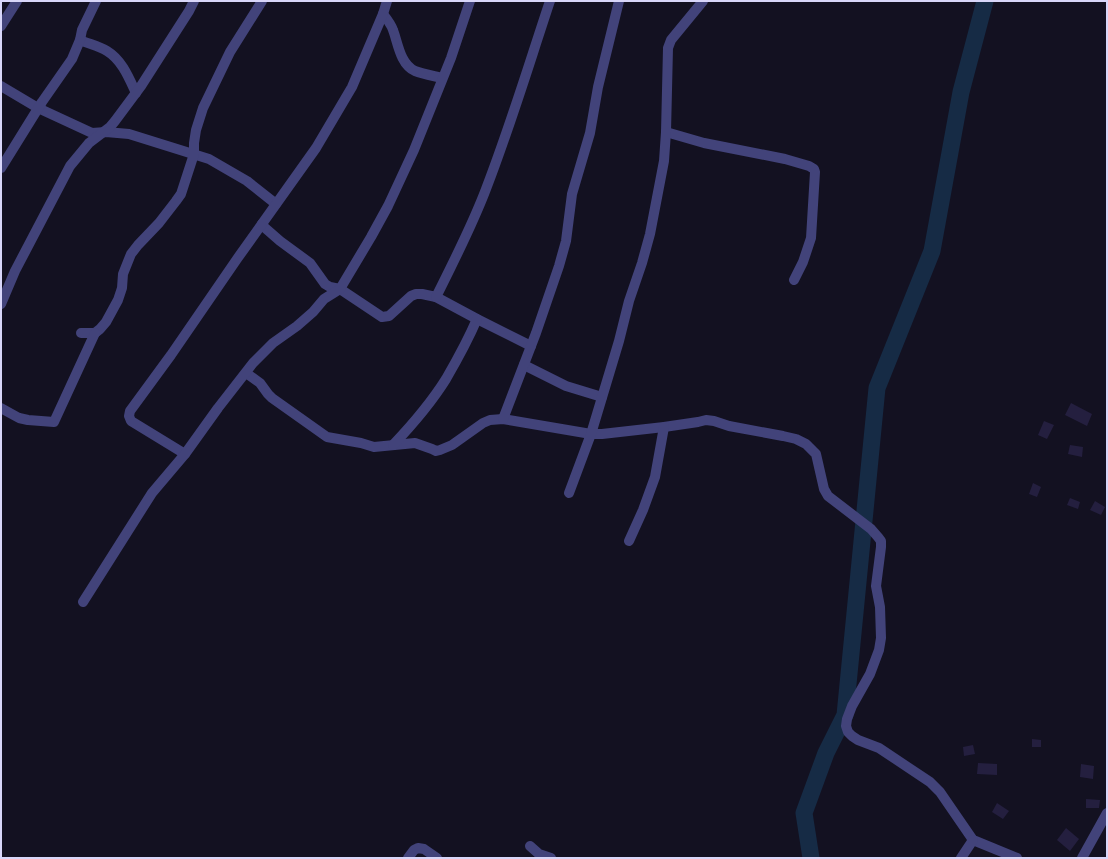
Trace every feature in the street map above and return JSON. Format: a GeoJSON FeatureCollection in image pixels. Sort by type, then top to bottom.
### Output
{"type":"FeatureCollection","features":[{"type":"Feature","properties":{"kind":"street"},"geometry":{"type":"LineString","coordinates":[[1,26],[17,1]]}},
{"type":"Feature","properties":{"kind":"street"},"geometry":{"type":"LineString","coordinates":[[1,168],[38,108],[72,59],[80,40],[82,30],[96,1]]}},
{"type":"Feature","properties":{"kind":"street"},"geometry":{"type":"LineString","coordinates":[[1,304],[15,271],[70,166],[89,143],[115,121],[136,93],[194,1]]}},
{"type":"Feature","properties":{"kind":"street"},"geometry":{"type":"LineString","coordinates":[[1,408],[19,418],[54,422],[95,333],[106,322],[118,300],[122,288],[126,264],[131,254],[181,194],[194,154],[196,130],[204,108],[230,52],[262,1]]}},
{"type":"Feature","properties":{"kind":"street"},"geometry":{"type":"LineString","coordinates":[[185,454],[131,421],[129,416],[133,407],[316,148],[352,87],[387,1]]}},
{"type":"Feature","properties":{"kind":"street"},"geometry":{"type":"LineString","coordinates":[[83,602],[152,493],[185,454],[218,408],[254,363],[273,343],[297,326],[324,300],[340,289],[388,206],[414,150],[451,58],[470,1]]}},
{"type":"Feature","properties":{"kind":"street"},"geometry":{"type":"LineString","coordinates":[[436,297],[486,190],[512,120],[550,1]]}},
{"type":"Feature","properties":{"kind":"street"},"geometry":{"type":"LineString","coordinates":[[504,419],[559,266],[566,241],[572,194],[590,132],[598,87],[619,1]]}},
{"type":"Feature","properties":{"kind":"street"},"geometry":{"type":"LineString","coordinates":[[569,493],[591,434],[650,234],[664,161],[668,48],[671,40],[703,1]]}},
{"type":"Feature","properties":{"kind":"street"},"geometry":{"type":"LineString","coordinates":[[383,14],[391,24],[400,52],[410,67],[414,70],[442,78]]}},
{"type":"Feature","properties":{"kind":"street"},"geometry":{"type":"LineString","coordinates":[[80,40],[112,55],[124,69],[136,93]]}},
{"type":"Feature","properties":{"kind":"street"},"geometry":{"type":"LineString","coordinates":[[1,86],[38,108],[88,131],[129,134],[209,159],[247,181],[276,204]]}},
{"type":"Feature","properties":{"kind":"street"},"geometry":{"type":"LineString","coordinates":[[666,132],[704,143],[785,159],[809,166],[814,169],[811,238],[803,262],[794,280]]}},
{"type":"Feature","properties":{"kind":"street"},"geometry":{"type":"LineString","coordinates":[[262,224],[276,237],[310,263],[325,284],[330,287],[340,289],[384,317],[389,316],[411,296],[422,294],[436,297],[531,346]]}},
{"type":"Feature","properties":{"kind":"street"},"geometry":{"type":"LineString","coordinates":[[393,445],[409,428],[445,380],[465,346],[477,319]]}},
{"type":"Feature","properties":{"kind":"street"},"geometry":{"type":"LineString","coordinates":[[81,333],[95,333]]}},
{"type":"Feature","properties":{"kind":"street"},"geometry":{"type":"LineString","coordinates":[[524,365],[566,386],[602,397]]}},
{"type":"Feature","properties":{"kind":"street"},"geometry":{"type":"LineString","coordinates":[[246,373],[260,383],[272,398],[327,437],[374,447],[416,443],[432,449],[440,450],[452,445],[483,422],[504,419],[591,434],[664,427],[706,420],[783,436],[806,444],[816,454],[824,489],[828,496],[871,529],[881,541],[876,586],[880,607],[882,638],[870,674],[852,706],[847,719],[846,726],[848,732],[858,740],[879,748],[930,782],[940,792],[973,840],[1017,858]]}},
{"type":"Feature","properties":{"kind":"street"},"geometry":{"type":"LineString","coordinates":[[629,541],[643,510],[655,477],[664,427]]}},
{"type":"Feature","properties":{"kind":"street"},"geometry":{"type":"LineString","coordinates":[[1082,858],[1107,813]]}},
{"type":"Feature","properties":{"kind":"street"},"geometry":{"type":"LineString","coordinates":[[961,858],[973,840]]}},
{"type":"Feature","properties":{"kind":"street"},"geometry":{"type":"LineString","coordinates":[[530,846],[539,854],[552,858]]}},
{"type":"Feature","properties":{"kind":"street"},"geometry":{"type":"LineString","coordinates":[[408,858],[414,850],[421,848],[437,858]]}},
{"type":"Feature","properties":{"kind":"building"},"geometry":{"type":"Polygon","coordinates":[[[1071,403],[1092,414],[1087,426],[1065,415],[1071,403]]]}},
{"type":"Feature","properties":{"kind":"building"},"geometry":{"type":"Polygon","coordinates":[[[1044,421],[1054,425],[1047,439],[1038,435],[1044,421]]]}},
{"type":"Feature","properties":{"kind":"building"},"geometry":{"type":"Polygon","coordinates":[[[1070,445],[1083,447],[1082,457],[1068,454],[1070,445]]]}},
{"type":"Feature","properties":{"kind":"building"},"geometry":{"type":"Polygon","coordinates":[[[1033,483],[1041,487],[1037,497],[1029,494],[1033,483]]]}},
{"type":"Feature","properties":{"kind":"building"},"geometry":{"type":"Polygon","coordinates":[[[1070,498],[1080,502],[1078,509],[1067,505],[1070,498]]]}},
{"type":"Feature","properties":{"kind":"building"},"geometry":{"type":"Polygon","coordinates":[[[1095,501],[1105,507],[1101,515],[1090,510],[1095,501]]]}},
{"type":"Feature","properties":{"kind":"building"},"geometry":{"type":"Polygon","coordinates":[[[1032,739],[1041,740],[1041,747],[1032,747],[1032,739]]]}},
{"type":"Feature","properties":{"kind":"building"},"geometry":{"type":"Polygon","coordinates":[[[973,745],[975,754],[964,756],[963,747],[973,745]]]}},
{"type":"Feature","properties":{"kind":"building"},"geometry":{"type":"Polygon","coordinates":[[[978,763],[997,764],[997,775],[977,774],[978,763]]]}},
{"type":"Feature","properties":{"kind":"building"},"geometry":{"type":"Polygon","coordinates":[[[1081,764],[1094,766],[1093,779],[1080,777],[1081,764]]]}},
{"type":"Feature","properties":{"kind":"building"},"geometry":{"type":"Polygon","coordinates":[[[1086,799],[1100,800],[1099,808],[1086,808],[1086,799]]]}},
{"type":"Feature","properties":{"kind":"building"},"geometry":{"type":"Polygon","coordinates":[[[997,803],[1009,811],[1003,819],[992,812],[997,803]]]}},
{"type":"Feature","properties":{"kind":"building"},"geometry":{"type":"Polygon","coordinates":[[[1066,828],[1079,839],[1070,851],[1057,840],[1066,828]]]}},
{"type":"Feature","properties":{"kind":"waterway"},"geometry":{"type":"LineString","coordinates":[[811,858],[804,813],[826,753],[845,715],[877,388],[932,251],[961,92],[985,1]]}}]}
